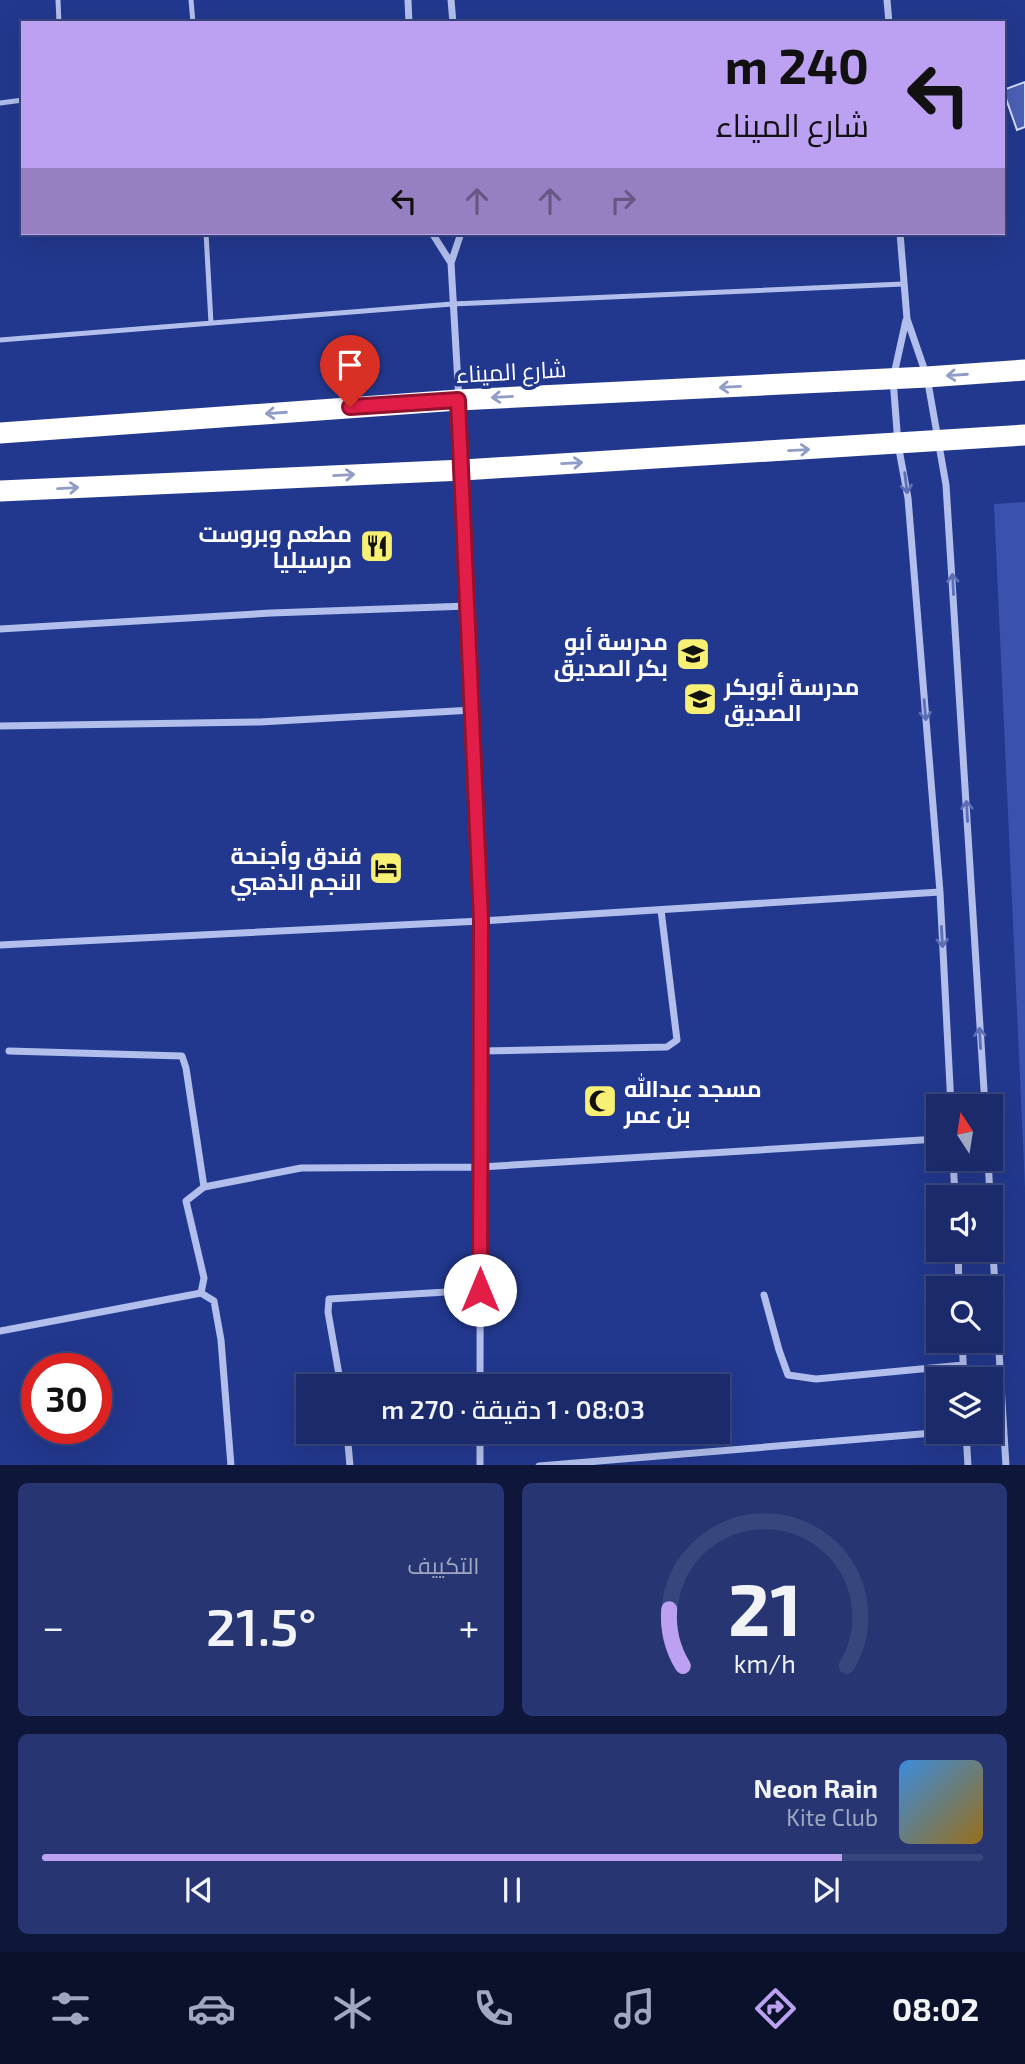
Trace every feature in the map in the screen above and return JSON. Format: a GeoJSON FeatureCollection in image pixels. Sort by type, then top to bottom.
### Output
{"type":"FeatureCollection","features":[{"type":"Feature","properties":{"kind":"highway","name":"شارع الميناء"},"geometry":{"type":"LineString","coordinates":[[0,433],[458,400],[1025,370]]}},
{"type":"Feature","properties":{"kind":"highway"},"geometry":{"type":"LineString","coordinates":[[0,491],[463,470],[1025,435]]}},
{"type":"Feature","properties":{"kind":"street"},"geometry":{"type":"LineString","coordinates":[[408,0],[410,21]]}},
{"type":"Feature","properties":{"kind":"street"},"geometry":{"type":"LineString","coordinates":[[452,0],[453,21]]}},
{"type":"Feature","properties":{"kind":"street"},"geometry":{"type":"LineString","coordinates":[[887,0],[888,21]]}},
{"type":"Feature","properties":{"kind":"street"},"geometry":{"type":"LineString","coordinates":[[433,235],[450,263]]}},
{"type":"Feature","properties":{"kind":"street"},"geometry":{"type":"LineString","coordinates":[[460,235],[450,263],[463,470],[481,921],[480,1374]]}},
{"type":"Feature","properties":{"kind":"street"},"geometry":{"type":"LineString","coordinates":[[900,235],[906,319],[927,377],[943,466],[948,513],[984,1094]]}},
{"type":"Feature","properties":{"kind":"street"},"geometry":{"type":"LineString","coordinates":[[906,319],[893,379],[898,444],[908,498],[940,892],[950,1094]]}},
{"type":"Feature","properties":{"kind":"street"},"geometry":{"type":"LineString","coordinates":[[0,629],[271,613],[468,606]]}},
{"type":"Feature","properties":{"kind":"street"},"geometry":{"type":"LineString","coordinates":[[0,726],[260,722],[473,710]]}},
{"type":"Feature","properties":{"kind":"street"},"geometry":{"type":"LineString","coordinates":[[0,944],[481,921],[940,892]]}},
{"type":"Feature","properties":{"kind":"street"},"geometry":{"type":"LineString","coordinates":[[481,1051],[667,1046],[677,1040],[661,910]]}},
{"type":"Feature","properties":{"kind":"street"},"geometry":{"type":"LineString","coordinates":[[9,1051],[182,1056],[204,1187]]}},
{"type":"Feature","properties":{"kind":"street"},"geometry":{"type":"LineString","coordinates":[[201,1293],[204,1278],[186,1201],[204,1187],[301,1168],[481,1167],[926,1140]]}},
{"type":"Feature","properties":{"kind":"street"},"geometry":{"type":"LineString","coordinates":[[994,1262],[1006,1465]]}},
{"type":"Feature","properties":{"kind":"street"},"geometry":{"type":"LineString","coordinates":[[339,1374],[328,1312],[329,1299],[480,1290]]}},
{"type":"Feature","properties":{"kind":"street"},"geometry":{"type":"LineString","coordinates":[[0,1331],[201,1293],[214,1301],[222,1340],[231,1465]]}},
{"type":"Feature","properties":{"kind":"street"},"geometry":{"type":"LineString","coordinates":[[764,1295],[788,1375],[816,1380],[963,1365],[963,1353]]}},
{"type":"Feature","properties":{"kind":"street"},"geometry":{"type":"LineString","coordinates":[[539,1465],[926,1434]]}},
{"type":"Feature","properties":{"kind":"street"},"geometry":{"type":"LineString","coordinates":[[348,1444],[350,1465]]}},
{"type":"Feature","properties":{"kind":"street"},"geometry":{"type":"LineString","coordinates":[[480,1444],[480,1465]]}},
{"type":"Feature","properties":{"kind":"street"},"geometry":{"type":"LineString","coordinates":[[967,1444],[968,1465]]}},
{"type":"Feature","properties":{"kind":"lane"},"geometry":{"type":"LineString","coordinates":[[58,0],[59,21]]}},
{"type":"Feature","properties":{"kind":"lane"},"geometry":{"type":"LineString","coordinates":[[191,0],[193,21]]}},
{"type":"Feature","properties":{"kind":"lane"},"geometry":{"type":"LineString","coordinates":[[0,103],[21,100]]}},
{"type":"Feature","properties":{"kind":"lane"},"geometry":{"type":"LineString","coordinates":[[205,235],[211,323]]}},
{"type":"Feature","properties":{"kind":"lane"},"geometry":{"type":"LineString","coordinates":[[0,340],[452,303],[903,284]]}},
{"type":"Feature","properties":{"kind":"shaded area"},"geometry":{"type":"Polygon","coordinates":[[[1025,502],[1025,1188],[994,504],[1025,502]]]}},
{"type":"Feature","properties":{"kind":"building"},"geometry":{"type":"Polygon","coordinates":[[[1025,82],[1025,127],[1017,130],[1005,89],[1025,82]]]}},
{"type":"Feature","properties":{"kind":"place","name":"مطعم وبروست مرسيليا"},"geometry":{"type":"Point","coordinates":[377,546]}},
{"type":"Feature","properties":{"kind":"place","name":"مدرسة أبو بكر الصديق"},"geometry":{"type":"Point","coordinates":[693,654]}},
{"type":"Feature","properties":{"kind":"place","name":"مدرسة أبوبكر الصديق"},"geometry":{"type":"Point","coordinates":[700,699]}},
{"type":"Feature","properties":{"kind":"place","name":"فندق وأجنحة النجم الذهبي"},"geometry":{"type":"Point","coordinates":[386,868]}},
{"type":"Feature","properties":{"kind":"place","name":"مسجد عبدالله بن عمر"},"geometry":{"type":"Point","coordinates":[600,1101]}},
{"type":"Feature","properties":{"kind":"route"},"geometry":{"type":"LineString","coordinates":[[350,407],[458,400],[481,921],[480,1290]]}}]}
